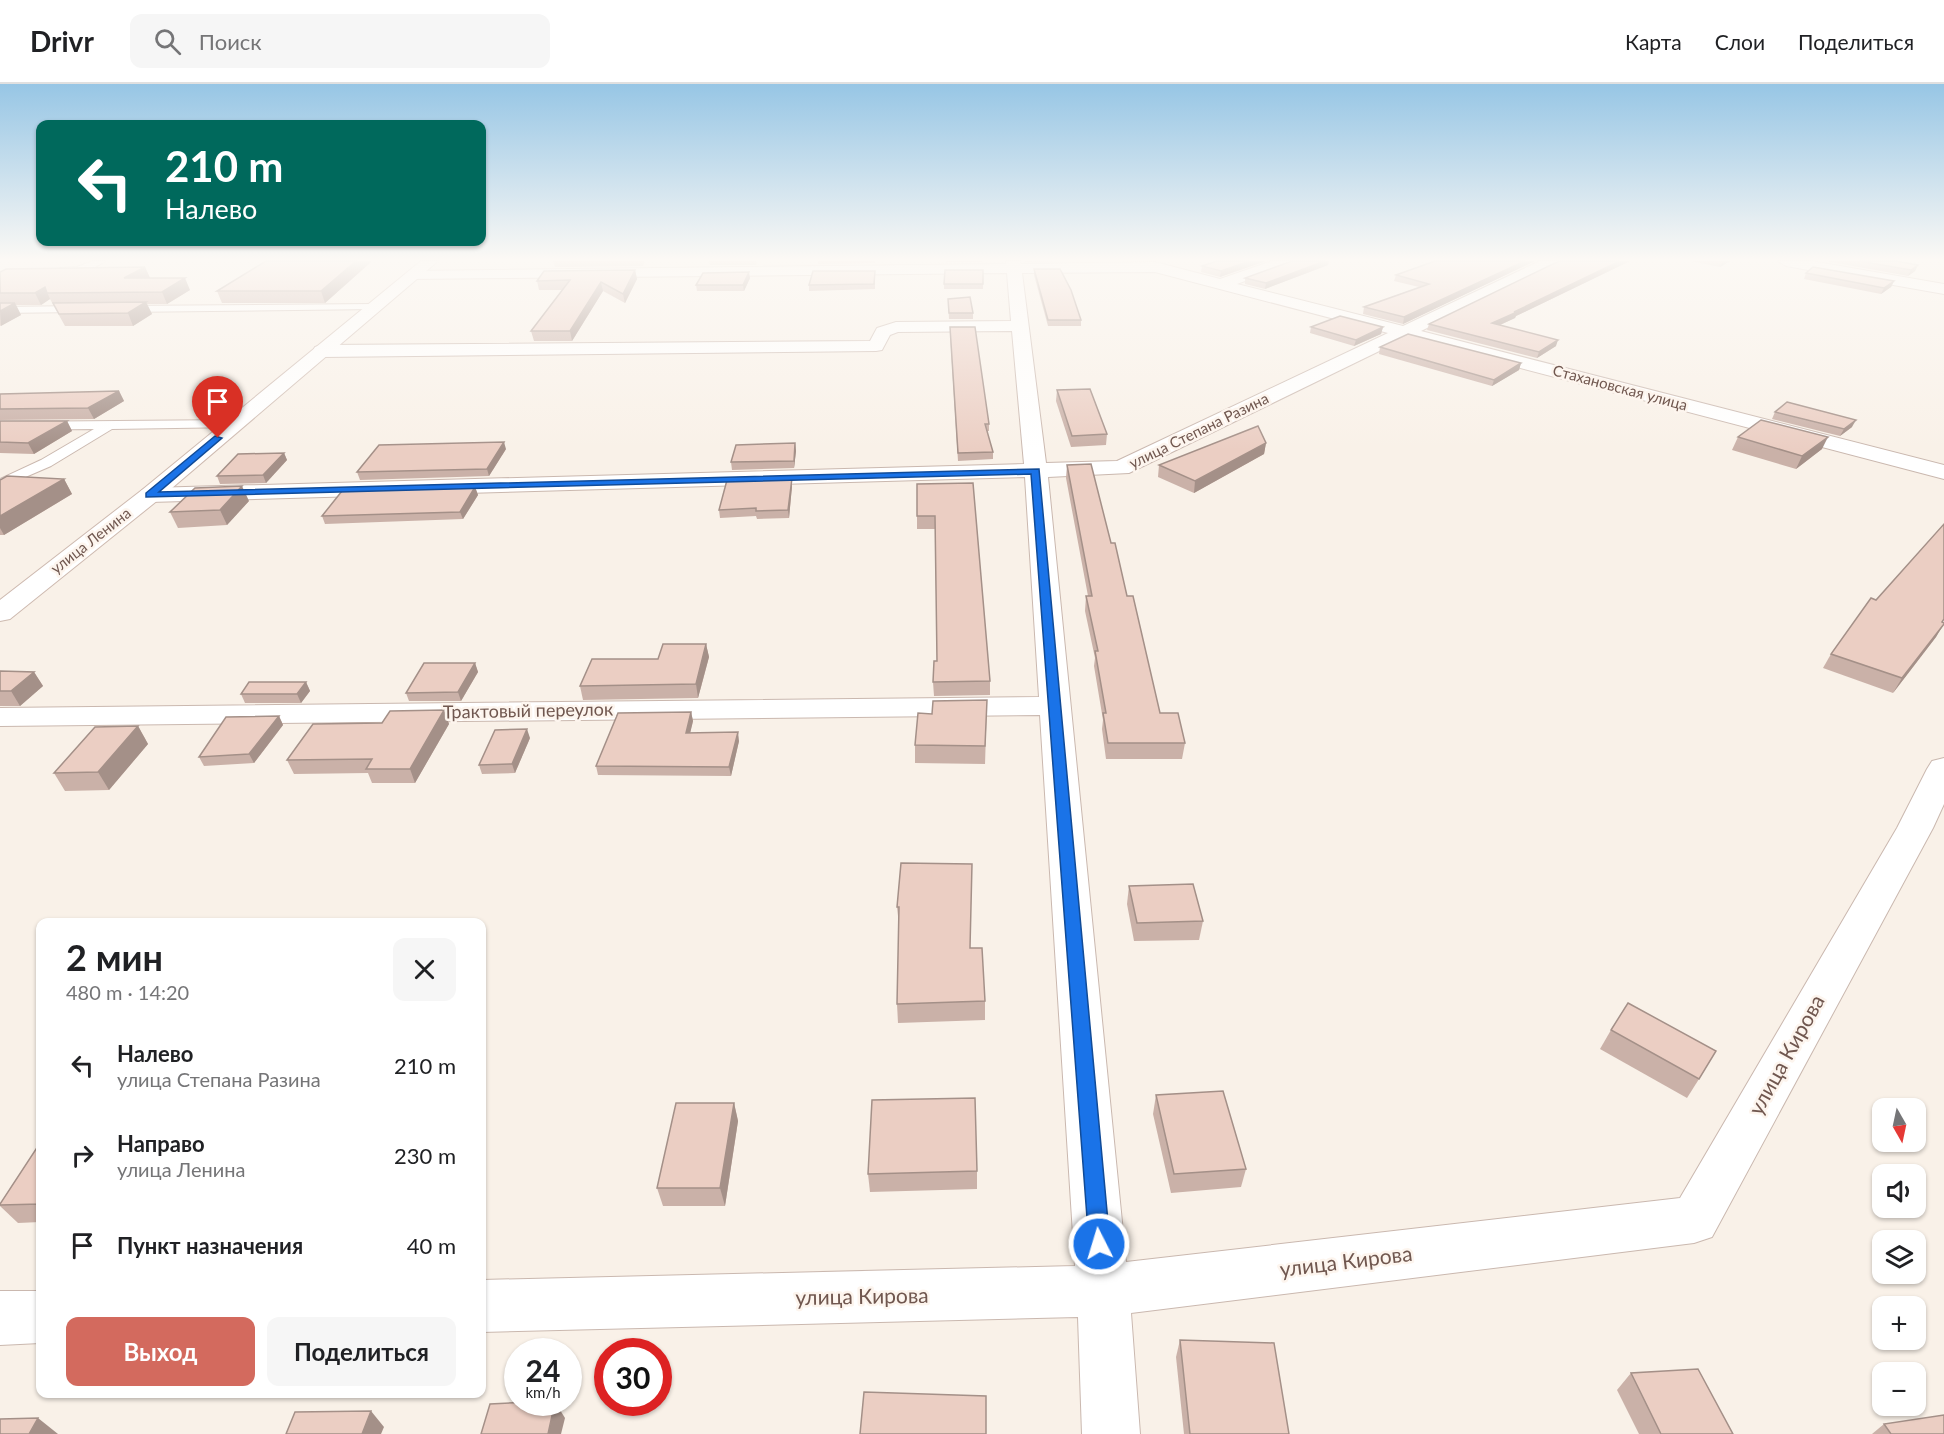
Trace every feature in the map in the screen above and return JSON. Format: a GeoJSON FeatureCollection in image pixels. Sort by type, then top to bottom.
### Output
{"type":"FeatureCollection","features":[{"type":"Feature","properties":{"kind":"street","name":"улица Ленина"},"geometry":{"type":"LineString","coordinates":[[0,613],[150,495],[354,324]]}},
{"type":"Feature","properties":{"kind":"street","name":"Стахановская улица"},"geometry":{"type":"LineString","coordinates":[[1376,324],[1944,472]]}},
{"type":"Feature","properties":{"kind":"street","name":"улица Степана Разина"},"geometry":{"type":"LineString","coordinates":[[150,495],[1121,468],[1423,324]]}},
{"type":"Feature","properties":{"kind":"street"},"geometry":{"type":"LineString","coordinates":[[322,351],[876,346],[883,332],[896,327],[1019,326],[1036,471],[1103,1291],[1111,1434]]}},
{"type":"Feature","properties":{"kind":"street","name":"Трактовый переулок"},"geometry":{"type":"LineString","coordinates":[[0,717],[1055,706]]}},
{"type":"Feature","properties":{"kind":"street","name":"улица Кирова"},"geometry":{"type":"LineString","coordinates":[[486,1306],[1103,1291],[1694,1220],[1915,828],[1944,769]]}},
{"type":"Feature","properties":{"kind":"street"},"geometry":{"type":"LineString","coordinates":[[0,1318],[36,1317]]}},
{"type":"Feature","properties":{"kind":"lane"},"geometry":{"type":"LineString","coordinates":[[0,426],[235,423]]}},
{"type":"Feature","properties":{"kind":"lane"},"geometry":{"type":"LineString","coordinates":[[2,482],[46,463],[110,425]]}},
{"type":"Feature","properties":{"kind":"building"},"geometry":{"type":"Polygon","coordinates":[[[536,324],[574,324],[570,331],[531,331],[536,324]]]}},
{"type":"Feature","properties":{"kind":"building"},"geometry":{"type":"Polygon","coordinates":[[[1319,324],[1371,324],[1383,327],[1356,340],[1311,327],[1319,324]]]}},
{"type":"Feature","properties":{"kind":"building"},"geometry":{"type":"Polygon","coordinates":[[[1429,324],[1496,324],[1558,340],[1539,352],[1429,324]]]}},
{"type":"Feature","properties":{"kind":"building"},"geometry":{"type":"Polygon","coordinates":[[[950,327],[975,327],[989,424],[985,424],[993,452],[958,453],[950,327]]]}},
{"type":"Feature","properties":{"kind":"building"},"geometry":{"type":"Polygon","coordinates":[[[1408,334],[1521,363],[1494,380],[1380,347],[1408,334]]]}},
{"type":"Feature","properties":{"kind":"building"},"geometry":{"type":"Polygon","coordinates":[[[1090,389],[1107,434],[1072,436],[1057,390],[1090,389]]]}},
{"type":"Feature","properties":{"kind":"building"},"geometry":{"type":"Polygon","coordinates":[[[119,391],[88,408],[0,409],[0,394],[119,391]]]}},
{"type":"Feature","properties":{"kind":"building"},"geometry":{"type":"Polygon","coordinates":[[[1787,402],[1856,420],[1844,429],[1775,412],[1787,402]]]}},
{"type":"Feature","properties":{"kind":"building"},"geometry":{"type":"Polygon","coordinates":[[[1761,420],[1828,437],[1802,456],[1738,437],[1761,420]]]}},
{"type":"Feature","properties":{"kind":"building"},"geometry":{"type":"Polygon","coordinates":[[[0,421],[67,421],[28,443],[0,442],[0,421]]]}},
{"type":"Feature","properties":{"kind":"building"},"geometry":{"type":"Polygon","coordinates":[[[1258,426],[1266,443],[1195,481],[1159,465],[1258,426]]]}},
{"type":"Feature","properties":{"kind":"building"},"geometry":{"type":"Polygon","coordinates":[[[504,442],[487,469],[357,472],[379,445],[504,442]]]}},
{"type":"Feature","properties":{"kind":"building"},"geometry":{"type":"Polygon","coordinates":[[[795,443],[794,461],[731,462],[736,445],[795,443]]]}},
{"type":"Feature","properties":{"kind":"building"},"geometry":{"type":"Polygon","coordinates":[[[284,453],[263,475],[217,476],[238,454],[284,453]]]}},
{"type":"Feature","properties":{"kind":"building"},"geometry":{"type":"Polygon","coordinates":[[[1091,464],[1111,543],[1115,543],[1127,596],[1133,596],[1160,713],[1178,713],[1185,743],[1108,743],[1103,713],[1106,713],[1095,651],[1098,651],[1086,596],[1092,596],[1067,465],[1091,464]]]}},
{"type":"Feature","properties":{"kind":"building"},"geometry":{"type":"Polygon","coordinates":[[[7,476],[64,479],[0,516],[0,480],[7,476]]]}},
{"type":"Feature","properties":{"kind":"building"},"geometry":{"type":"Polygon","coordinates":[[[792,478],[788,510],[756,511],[756,508],[719,510],[727,480],[792,478]]]}},
{"type":"Feature","properties":{"kind":"building"},"geometry":{"type":"Polygon","coordinates":[[[973,483],[990,681],[933,682],[934,661],[937,661],[935,516],[917,516],[917,484],[973,483]]]}},
{"type":"Feature","properties":{"kind":"building"},"geometry":{"type":"Polygon","coordinates":[[[242,486],[220,510],[170,512],[195,488],[242,486]]]}},
{"type":"Feature","properties":{"kind":"building"},"geometry":{"type":"Polygon","coordinates":[[[475,487],[460,512],[322,516],[342,491],[475,487]]]}},
{"type":"Feature","properties":{"kind":"building"},"geometry":{"type":"Polygon","coordinates":[[[1944,524],[1944,619],[1942,622],[1944,624],[1902,678],[1831,654],[1871,598],[1876,600],[1944,524]]]}},
{"type":"Feature","properties":{"kind":"building"},"geometry":{"type":"Polygon","coordinates":[[[663,644],[706,644],[696,684],[580,686],[592,659],[658,659],[663,644]]]}},
{"type":"Feature","properties":{"kind":"building"},"geometry":{"type":"Polygon","coordinates":[[[424,663],[475,663],[458,692],[406,693],[424,663]]]}},
{"type":"Feature","properties":{"kind":"building"},"geometry":{"type":"Polygon","coordinates":[[[0,671],[34,672],[11,691],[0,691],[0,671]]]}},
{"type":"Feature","properties":{"kind":"building"},"geometry":{"type":"Polygon","coordinates":[[[249,682],[306,682],[297,694],[241,694],[249,682]]]}},
{"type":"Feature","properties":{"kind":"building"},"geometry":{"type":"Polygon","coordinates":[[[987,700],[985,746],[915,745],[918,713],[932,714],[933,701],[987,700]]]}},
{"type":"Feature","properties":{"kind":"building"},"geometry":{"type":"Polygon","coordinates":[[[444,710],[410,769],[366,769],[372,759],[287,760],[313,724],[382,723],[390,711],[444,710]]]}},
{"type":"Feature","properties":{"kind":"building"},"geometry":{"type":"Polygon","coordinates":[[[691,712],[686,733],[738,732],[729,767],[596,766],[618,713],[691,712]]]}},
{"type":"Feature","properties":{"kind":"building"},"geometry":{"type":"Polygon","coordinates":[[[279,716],[249,754],[199,757],[226,717],[279,716]]]}},
{"type":"Feature","properties":{"kind":"building"},"geometry":{"type":"Polygon","coordinates":[[[138,726],[98,772],[54,773],[95,727],[138,726]]]}},
{"type":"Feature","properties":{"kind":"building"},"geometry":{"type":"Polygon","coordinates":[[[527,729],[512,764],[479,765],[495,730],[527,729]]]}},
{"type":"Feature","properties":{"kind":"building"},"geometry":{"type":"Polygon","coordinates":[[[901,863],[972,864],[970,948],[982,948],[985,1001],[897,1004],[899,907],[897,907],[901,863]]]}},
{"type":"Feature","properties":{"kind":"building"},"geometry":{"type":"Polygon","coordinates":[[[1193,884],[1203,921],[1137,923],[1129,886],[1193,884]]]}},
{"type":"Feature","properties":{"kind":"building"},"geometry":{"type":"Polygon","coordinates":[[[1628,1003],[1716,1051],[1699,1079],[1611,1030],[1628,1003]]]}},
{"type":"Feature","properties":{"kind":"building"},"geometry":{"type":"Polygon","coordinates":[[[1223,1091],[1246,1169],[1174,1174],[1156,1095],[1223,1091]]]}},
{"type":"Feature","properties":{"kind":"building"},"geometry":{"type":"Polygon","coordinates":[[[975,1098],[977,1171],[868,1174],[872,1100],[975,1098]]]}},
{"type":"Feature","properties":{"kind":"building"},"geometry":{"type":"Polygon","coordinates":[[[676,1103],[734,1103],[720,1188],[657,1188],[676,1103]]]}},
{"type":"Feature","properties":{"kind":"building"},"geometry":{"type":"Polygon","coordinates":[[[36,1149],[36,1204],[0,1204],[36,1149]]]}},
{"type":"Feature","properties":{"kind":"building"},"geometry":{"type":"Polygon","coordinates":[[[1180,1340],[1274,1343],[1289,1434],[1190,1434],[1180,1340]]]}},
{"type":"Feature","properties":{"kind":"building"},"geometry":{"type":"Polygon","coordinates":[[[1698,1369],[1733,1434],[1661,1434],[1631,1373],[1698,1369]]]}},
{"type":"Feature","properties":{"kind":"building"},"geometry":{"type":"Polygon","coordinates":[[[864,1392],[986,1396],[986,1434],[860,1434],[864,1392]]]}},
{"type":"Feature","properties":{"kind":"building"},"geometry":{"type":"Polygon","coordinates":[[[504,1403],[504,1416],[552,1416],[548,1434],[481,1434],[490,1404],[504,1403]]]}},
{"type":"Feature","properties":{"kind":"building"},"geometry":{"type":"Polygon","coordinates":[[[371,1411],[362,1434],[286,1434],[295,1412],[371,1411]]]}},
{"type":"Feature","properties":{"kind":"building"},"geometry":{"type":"Polygon","coordinates":[[[1944,1415],[1944,1434],[1891,1434],[1884,1424],[1944,1415]]]}},
{"type":"Feature","properties":{"kind":"building"},"geometry":{"type":"Polygon","coordinates":[[[38,1418],[29,1434],[0,1434],[0,1419],[38,1418]]]}},
{"type":"Feature","properties":{"kind":"route"},"geometry":{"type":"LineString","coordinates":[[218,438],[150,495],[1036,471],[1099,1244]]}}]}
